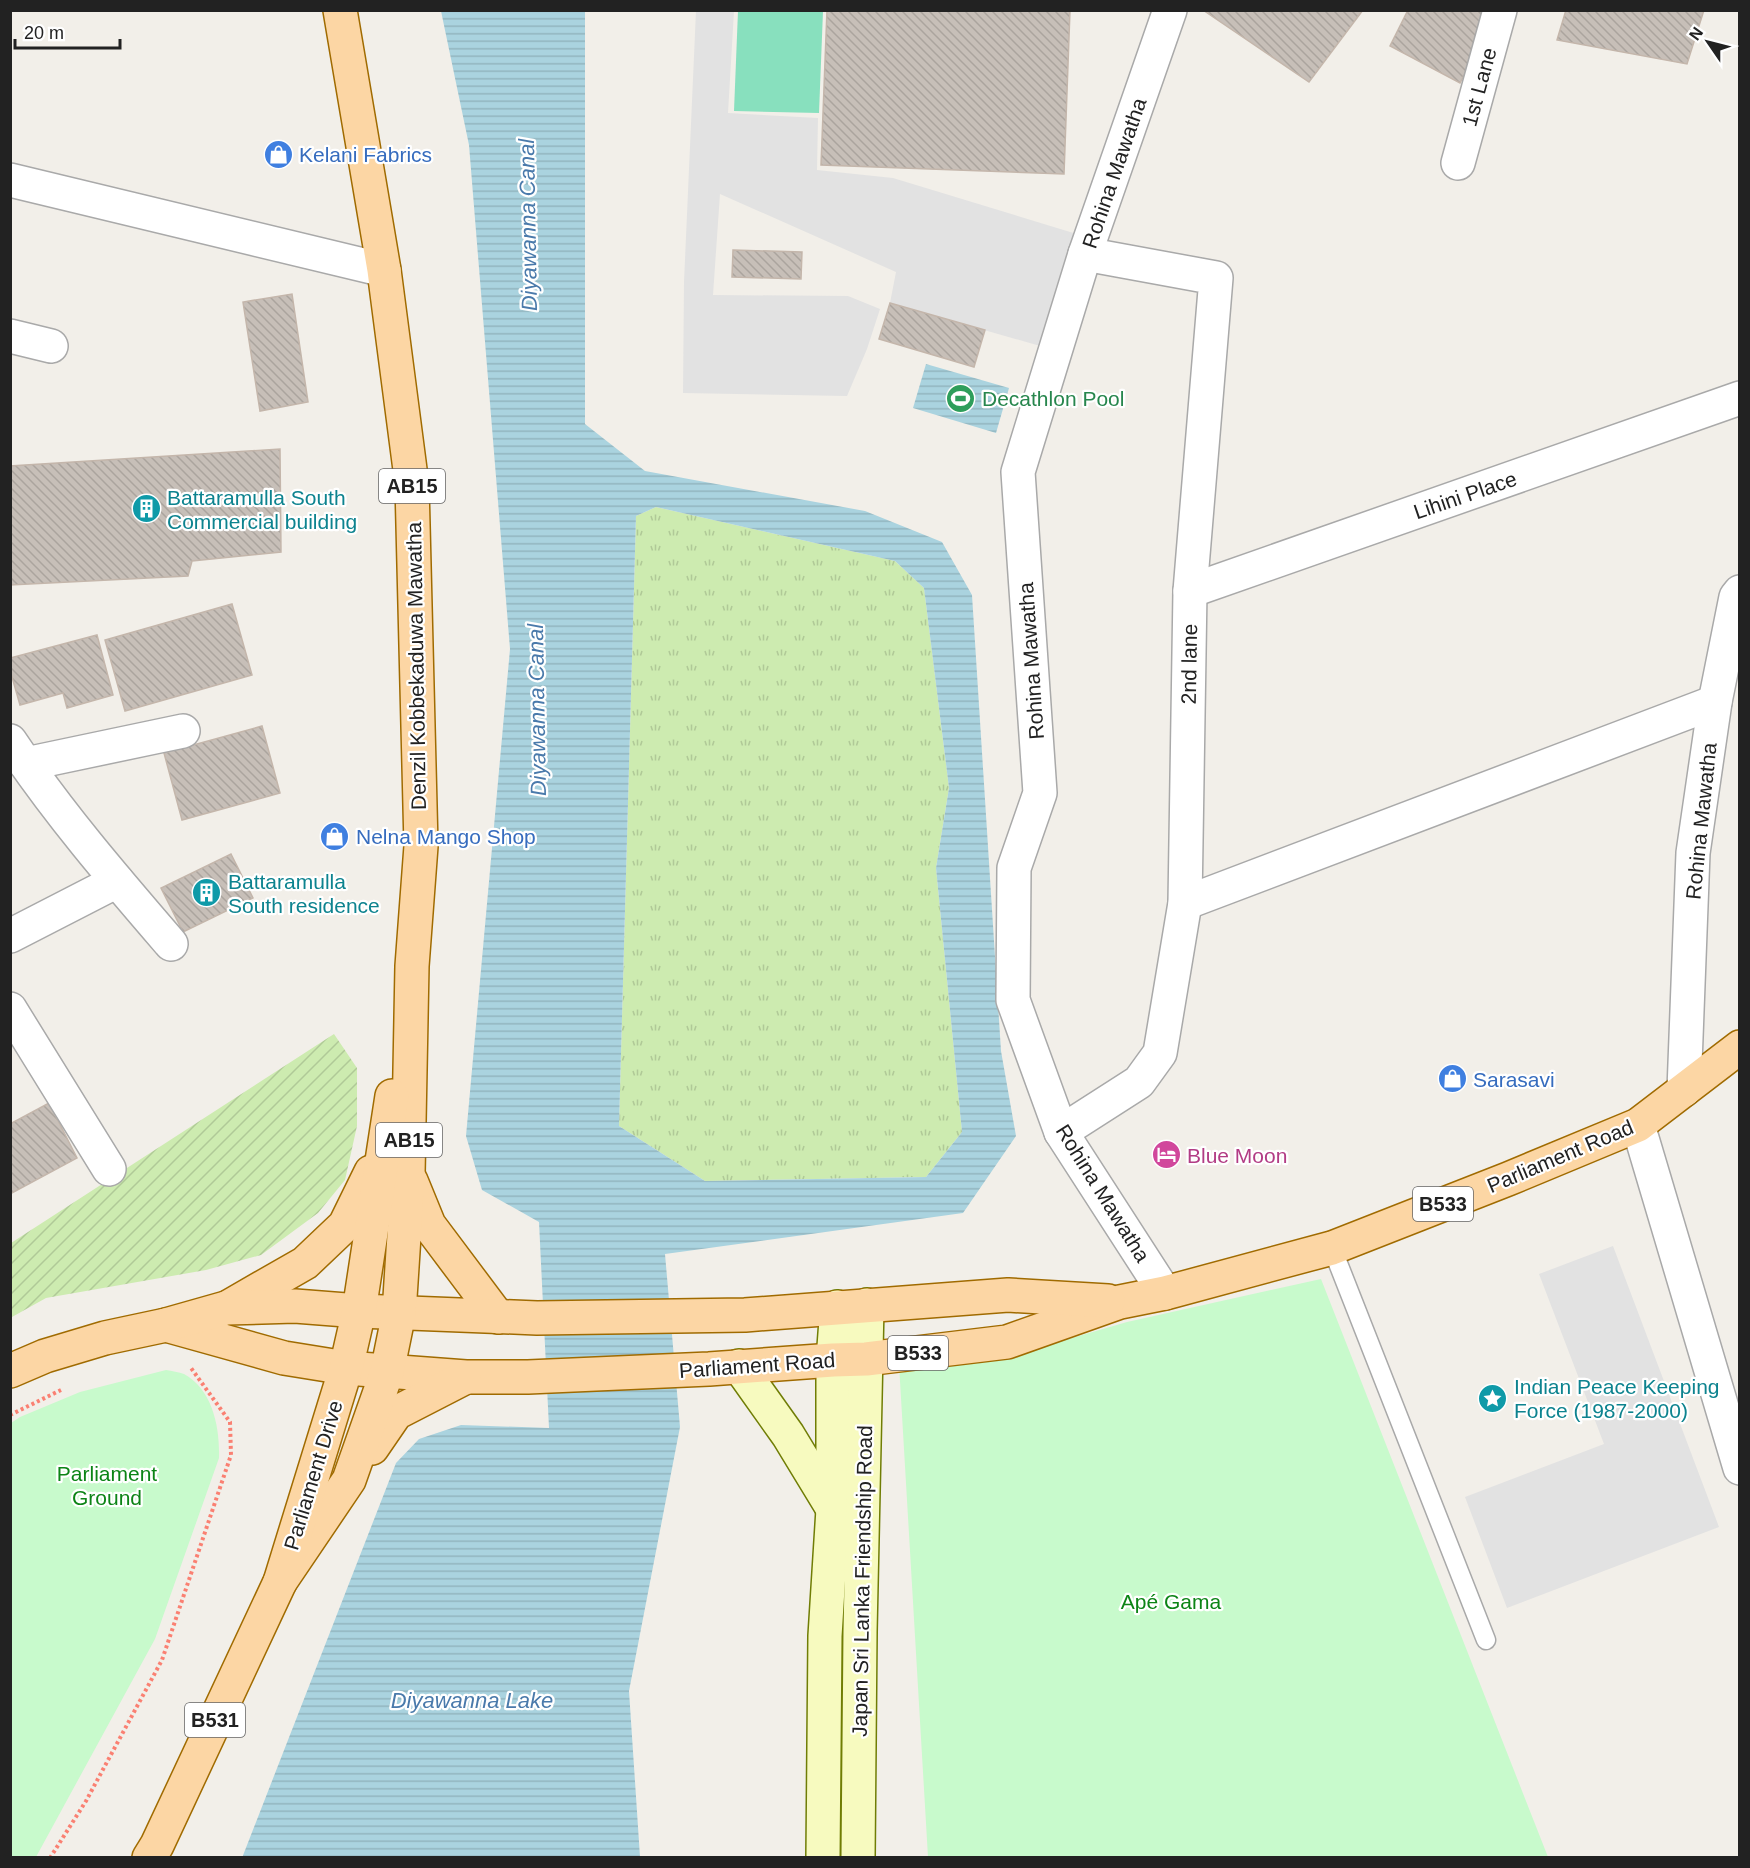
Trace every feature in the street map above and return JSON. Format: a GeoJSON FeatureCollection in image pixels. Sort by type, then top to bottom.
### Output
{"type":"FeatureCollection","features":[{"type":"Feature","properties":{"kind":"main road","name":"Denzil Kobbekaduwa Mawatha"},"geometry":{"type":"LineString","coordinates":[[340,10],[384,270],[412,485],[421,846],[412,966],[408,1174],[399,1313]]}},
{"type":"Feature","properties":{"kind":"main road","name":"Denzil Kobbekaduwa Mawatha"},"geometry":{"type":"LineString","coordinates":[[360,1311],[412,966]]}},
{"type":"Feature","properties":{"kind":"main road","name":"Parliament Road"},"geometry":{"type":"LineString","coordinates":[[166,1325],[284,1358],[346,1368],[466,1377],[528,1377],[866,1359],[1007,1342],[1120,1302],[1165,1293],[1332,1248],[1638,1125],[1740,1047]]}},
{"type":"Feature","properties":{"kind":"main road"},"geometry":{"type":"LineString","coordinates":[[226,1308],[305,1263],[345,1225],[386,1143]]}},
{"type":"Feature","properties":{"kind":"main road"},"geometry":{"type":"LineString","coordinates":[[408,1174],[429,1225],[498,1317]]}},
{"type":"Feature","properties":{"kind":"main road","name":"Parliament Road"},"geometry":{"type":"LineString","coordinates":[[10,1371],[45,1356],[79,1346],[226,1308],[295,1306],[399,1313],[537,1318],[746,1316],[1008,1294],[1120,1302]]}},
{"type":"Feature","properties":{"kind":"main road","name":"Japan Sri Lanka Friendship Road"},"geometry":{"type":"LineString","coordinates":[[823,1857],[825,1636],[833,1509],[833,1359],[852,1306]]}},
{"type":"Feature","properties":{"kind":"main road","name":"Japan Sri Lanka Friendship Road"},"geometry":{"type":"LineString","coordinates":[[852,1306],[866,1359],[858,1857]]}},
{"type":"Feature","properties":{"kind":"main road","name":"AB15"},"geometry":{"type":"LineString","coordinates":[[346,1368],[360,1311]]}},
{"type":"Feature","properties":{"kind":"main road","name":"AB15"},"geometry":{"type":"LineString","coordinates":[[387,1372],[399,1313]]}},
{"type":"Feature","properties":{"kind":"main road","name":"Parliament Drive"},"geometry":{"type":"LineString","coordinates":[[149,1857],[157,1845],[280,1582],[346,1368]]}},
{"type":"Feature","properties":{"kind":"main road"},"geometry":{"type":"LineString","coordinates":[[724,1368],[788,1435],[833,1509]]}},
{"type":"Feature","properties":{"kind":"main road","name":"Parliament Drive"},"geometry":{"type":"LineString","coordinates":[[280,1582],[349,1480],[387,1372]]}},
{"type":"Feature","properties":{"kind":"main road","name":"B531"},"geometry":{"type":"LineString","coordinates":[[349,1480],[396,1413],[466,1377]]}},
{"type":"Feature","properties":{"kind":"street","name":"Rohina Mawatha"},"geometry":{"type":"LineString","coordinates":[[1165,1293],[1061,1131],[1013,1000],[1014,868],[1040,793],[1018,472],[1085,254],[1170,10]]}},
{"type":"Feature","properties":{"kind":"street","name":"1st Lane"},"geometry":{"type":"LineString","coordinates":[[1458,163],[1500,10]]}},
{"type":"Feature","properties":{"kind":"street"},"geometry":{"type":"LineString","coordinates":[[10,180],[384,270]]}},
{"type":"Feature","properties":{"kind":"street","name":"2nd lane"},"geometry":{"type":"LineString","coordinates":[[1061,1131],[1139,1082],[1160,1053],[1185,903],[1190,591],[1216,278],[1085,254]]}},
{"type":"Feature","properties":{"kind":"street"},"geometry":{"type":"LineString","coordinates":[[10,336],[51,346]]}},
{"type":"Feature","properties":{"kind":"street","name":"Lihini Place"},"geometry":{"type":"LineString","coordinates":[[1190,591],[1740,398]]}},
{"type":"Feature","properties":{"kind":"street","name":"Rohina Mawatha"},"geometry":{"type":"LineString","coordinates":[[1684,1090],[1693,853],[1715,702],[1737,597],[1740,592]]}},
{"type":"Feature","properties":{"kind":"street"},"geometry":{"type":"LineString","coordinates":[[1185,903],[1715,702]]}},
{"type":"Feature","properties":{"kind":"street"},"geometry":{"type":"LineString","coordinates":[[18,753],[183,731]]}},
{"type":"Feature","properties":{"kind":"street"},"geometry":{"type":"LineString","coordinates":[[18,753],[117,881],[171,944]]}},
{"type":"Feature","properties":{"kind":"street"},"geometry":{"type":"LineString","coordinates":[[10,936],[117,881]]}},
{"type":"Feature","properties":{"kind":"street"},"geometry":{"type":"LineString","coordinates":[[10,1009],[109,1168]]}},
{"type":"Feature","properties":{"kind":"street"},"geometry":{"type":"LineString","coordinates":[[1638,1125],[1740,1468]]}},
{"type":"Feature","properties":{"kind":"lane"},"geometry":{"type":"LineString","coordinates":[[1332,1248],[1486,1640]]}},
{"type":"Feature","properties":{"kind":"path"},"geometry":{"type":"LineString","coordinates":[[50,1857],[86,1801],[162,1660],[231,1455],[230,1422],[188,1363]]}},
{"type":"Feature","properties":{"kind":"path"},"geometry":{"type":"LineString","coordinates":[[10,1415],[70,1385]]}},
{"type":"Feature","properties":{"kind":"green space"},"geometry":{"type":"Polygon","coordinates":[[[738,11],[823,11],[819,113],[734,111],[738,11]]]}},
{"type":"Feature","properties":{"kind":"green space"},"geometry":{"type":"Polygon","coordinates":[[[656,507],[895,561],[924,588],[949,788],[936,868],[962,1132],[926,1177],[705,1181],[619,1126],[636,516],[656,507]]]}},
{"type":"Feature","properties":{"kind":"green space"},"geometry":{"type":"Polygon","coordinates":[[[334,1034],[357,1068],[357,1126],[345,1180],[318,1213],[261,1255],[206,1270],[46,1298],[12,1317],[11,1243],[334,1034]]]}},
{"type":"Feature","properties":{"kind":"green space","name":"Apé Gama"},"geometry":{"type":"Polygon","coordinates":[[[1321,1279],[1548,1857],[928,1857],[899,1364],[1013,1355],[1127,1322],[1321,1279]]]}},
{"type":"Feature","properties":{"kind":"green space","name":"Parliament Ground"},"geometry":{"type":"Polygon","coordinates":[[[166,1370],[184,1374],[202,1390],[216,1422],[219,1458],[155,1639],[36,1857],[11,1857],[11,1423],[80,1392],[166,1370]]]}},
{"type":"Feature","properties":{"kind":"shaded area"},"geometry":{"type":"Polygon","coordinates":[[[696,11],[734,11],[728,113],[818,118],[817,170],[893,178],[1080,235],[1047,348],[890,303],[896,272],[720,194],[713,295],[848,296],[880,309],[867,349],[847,396],[683,393],[684,282],[696,11]]]}},
{"type":"Feature","properties":{"kind":"shaded area"},"geometry":{"type":"Polygon","coordinates":[[[1613,1246],[1719,1527],[1507,1608],[1465,1497],[1604,1444],[1539,1274],[1613,1246]]]}},
{"type":"Feature","properties":{"kind":"water"},"geometry":{"type":"Polygon","coordinates":[[[441,11],[585,11],[585,424],[645,471],[865,511],[942,542],[972,595],[1001,1051],[1016,1136],[963,1213],[665,1254],[680,1427],[629,1691],[640,1857],[242,1858],[396,1463],[419,1439],[461,1425],[549,1428],[539,1222],[482,1190],[466,1136],[510,649],[469,145],[441,11]],[[656,507],[636,516],[619,1126],[705,1181],[926,1177],[962,1132],[936,868],[949,788],[924,588],[895,561],[656,507]]]}},
{"type":"Feature","properties":{"kind":"water","name":"Decathlon Pool"},"geometry":{"type":"Polygon","coordinates":[[[926,364],[1009,388],[996,433],[913,408],[926,364]]]}},
{"type":"Feature","properties":{"kind":"building"},"geometry":{"type":"Polygon","coordinates":[[[827,10],[1070,10],[1064,174],[821,165],[827,10]]]}},
{"type":"Feature","properties":{"kind":"building"},"geometry":{"type":"Polygon","coordinates":[[[1203,10],[1363,10],[1309,82],[1203,10]]]}},
{"type":"Feature","properties":{"kind":"building"},"geometry":{"type":"Polygon","coordinates":[[[1408,10],[1480,10],[1494,18],[1460,83],[1390,46],[1408,10]]]}},
{"type":"Feature","properties":{"kind":"building"},"geometry":{"type":"Polygon","coordinates":[[[1566,10],[1704,10],[1687,64],[1557,40],[1566,10]]]}},
{"type":"Feature","properties":{"kind":"building"},"geometry":{"type":"Polygon","coordinates":[[[733,250],[802,252],[801,279],[732,277],[733,250]]]}},
{"type":"Feature","properties":{"kind":"building"},"geometry":{"type":"Polygon","coordinates":[[[292,294],[308,402],[260,411],[243,302],[292,294]]]}},
{"type":"Feature","properties":{"kind":"building"},"geometry":{"type":"Polygon","coordinates":[[[890,303],[985,330],[974,367],[879,339],[890,303]]]}},
{"type":"Feature","properties":{"kind":"building","name":"Battaramulla South Commercial building"},"geometry":{"type":"Polygon","coordinates":[[[280,449],[281,552],[192,561],[188,576],[10,585],[10,466],[280,449]]]}},
{"type":"Feature","properties":{"kind":"building"},"geometry":{"type":"Polygon","coordinates":[[[232,604],[252,675],[125,711],[105,640],[232,604]]]}},
{"type":"Feature","properties":{"kind":"building"},"geometry":{"type":"Polygon","coordinates":[[[97,635],[113,695],[67,708],[63,693],[20,705],[10,670],[10,658],[97,635]]]}},
{"type":"Feature","properties":{"kind":"building"},"geometry":{"type":"Polygon","coordinates":[[[262,726],[280,793],[182,820],[164,753],[262,726]]]}},
{"type":"Feature","properties":{"kind":"building","name":"Battaramulla South residence"},"geometry":{"type":"Polygon","coordinates":[[[231,854],[253,898],[183,932],[161,888],[231,854]]]}},
{"type":"Feature","properties":{"kind":"building"},"geometry":{"type":"Polygon","coordinates":[[[49,1103],[77,1158],[10,1194],[10,1124],[49,1103]]]}},
{"type":"Feature","properties":{"kind":"place","name":"Kelani Fabrics"},"geometry":{"type":"Point","coordinates":[278,154]}},
{"type":"Feature","properties":{"kind":"place","name":"Decathlon Pool"},"geometry":{"type":"Point","coordinates":[961,398]}},
{"type":"Feature","properties":{"kind":"place","name":"Battaramulla South Commercial building"},"geometry":{"type":"Point","coordinates":[146,509]}},
{"type":"Feature","properties":{"kind":"place","name":"Nelna Mango Shop"},"geometry":{"type":"Point","coordinates":[335,836]}},
{"type":"Feature","properties":{"kind":"place","name":"Battaramulla South residence"},"geometry":{"type":"Point","coordinates":[207,893]}},
{"type":"Feature","properties":{"kind":"place","name":"Sarasavi"},"geometry":{"type":"Point","coordinates":[1452,1079]}},
{"type":"Feature","properties":{"kind":"place","name":"Blue Moon"},"geometry":{"type":"Point","coordinates":[1166,1155]}},
{"type":"Feature","properties":{"kind":"place","name":"Indian Peace Keeping Force (1987-2000)"},"geometry":{"type":"Point","coordinates":[1493,1398]}},
{"type":"Feature","properties":{"kind":"water label","name":"Diyawanna Canal"},"geometry":{"type":"Point","coordinates":[528,225]}},
{"type":"Feature","properties":{"kind":"water label","name":"Diyawanna Canal"},"geometry":{"type":"Point","coordinates":[537,710]}},
{"type":"Feature","properties":{"kind":"water label","name":"Diyawanna Lake"},"geometry":{"type":"Point","coordinates":[472,1700]}}]}
